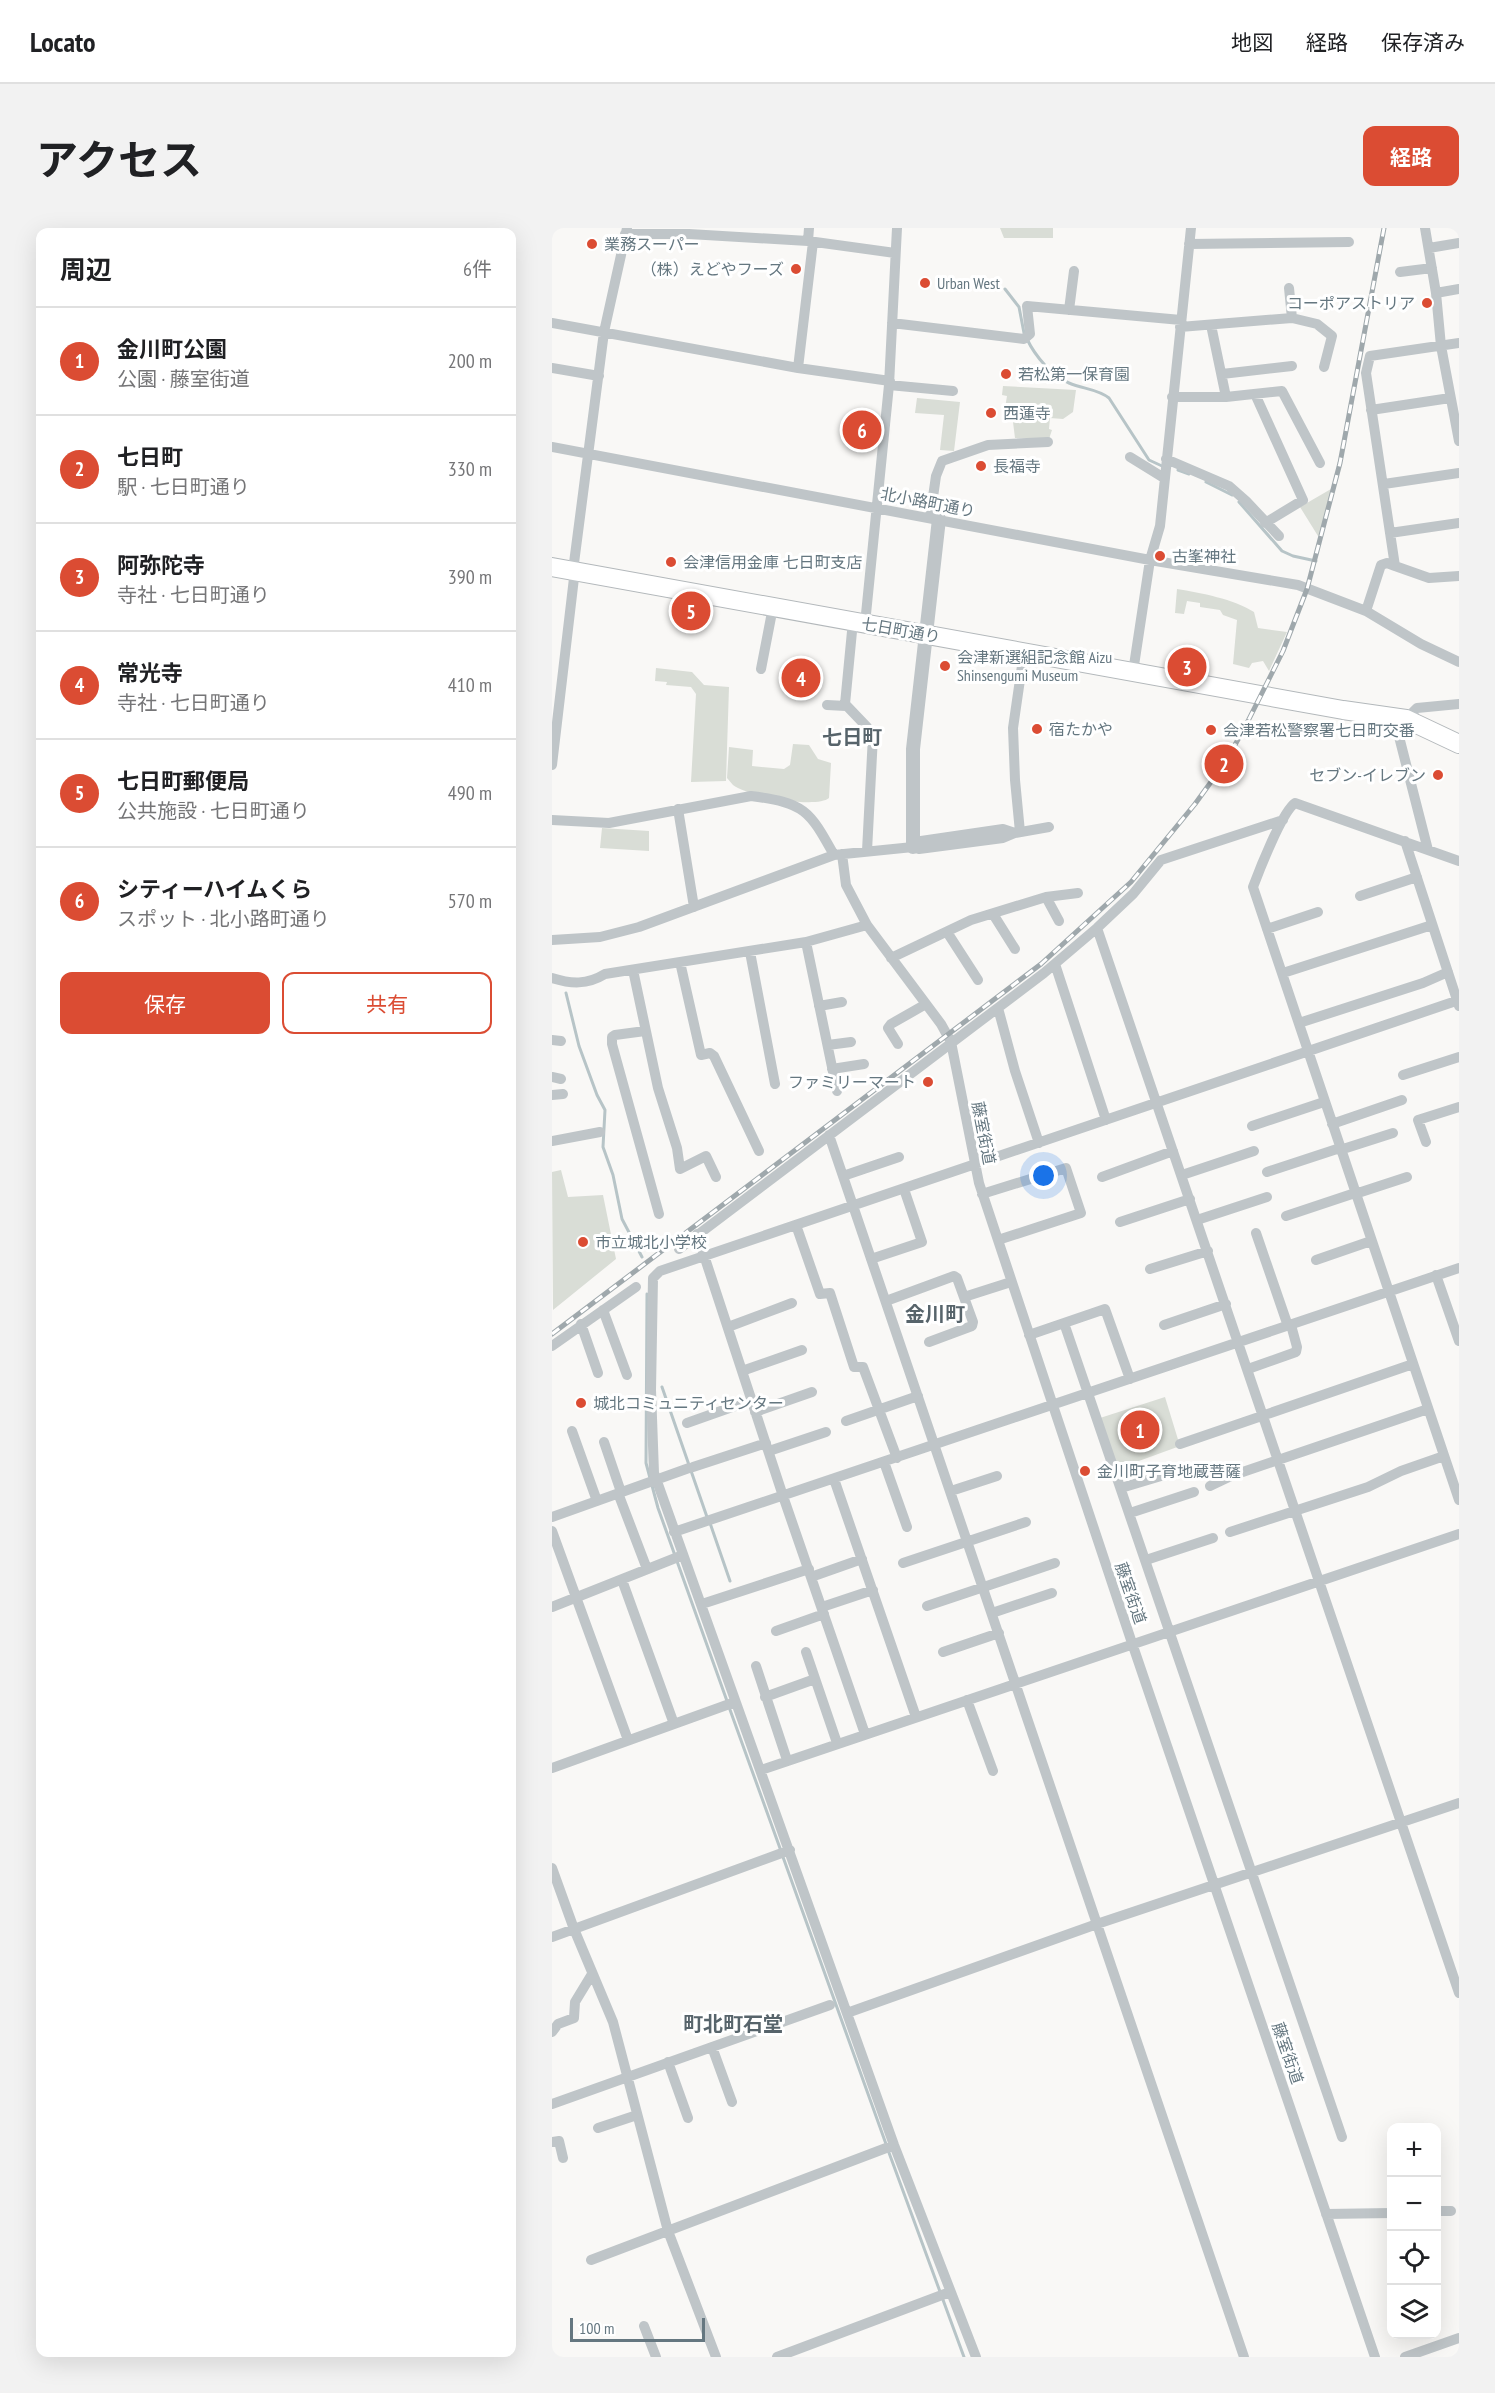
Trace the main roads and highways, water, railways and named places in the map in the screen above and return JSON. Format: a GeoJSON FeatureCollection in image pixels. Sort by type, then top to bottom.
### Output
{"type":"FeatureCollection","features":[{"type":"Feature","properties":{"kind":"highway","name":"七日町通り"},"geometry":{"type":"LineString","coordinates":[[552,567],[1343,710],[1400,718],[1459,744]]}},
{"type":"Feature","properties":{"kind":"waterway"},"geometry":{"type":"LineString","coordinates":[[1005,289],[1019,307],[1024,333]]}},
{"type":"Feature","properties":{"kind":"waterway"},"geometry":{"type":"LineString","coordinates":[[1027,339],[1039,359],[1056,376],[1109,398],[1149,460],[1162,466]]}},
{"type":"Feature","properties":{"kind":"waterway"},"geometry":{"type":"LineString","coordinates":[[1178,470],[1189,474]]}},
{"type":"Feature","properties":{"kind":"waterway"},"geometry":{"type":"LineString","coordinates":[[1206,482],[1232,495]]}},
{"type":"Feature","properties":{"kind":"waterway"},"geometry":{"type":"LineString","coordinates":[[1239,502],[1282,551],[1316,561]]}},
{"type":"Feature","properties":{"kind":"waterway"},"geometry":{"type":"LineString","coordinates":[[566,993],[579,1046],[605,1110],[603,1147],[613,1175],[622,1219],[642,1257]]}},
{"type":"Feature","properties":{"kind":"waterway"},"geometry":{"type":"LineString","coordinates":[[647,1294],[646,1463],[658,1508],[727,1701]]}},
{"type":"Feature","properties":{"kind":"waterway"},"geometry":{"type":"LineString","coordinates":[[662,1387],[707,1517]]}},
{"type":"Feature","properties":{"kind":"waterway"},"geometry":{"type":"LineString","coordinates":[[710,1523],[730,1581]]}},
{"type":"Feature","properties":{"kind":"waterway"},"geometry":{"type":"LineString","coordinates":[[729,1707],[781,1851]]}},
{"type":"Feature","properties":{"kind":"waterway"},"geometry":{"type":"LineString","coordinates":[[783,1857],[886,2144]]}},
{"type":"Feature","properties":{"kind":"waterway"},"geometry":{"type":"LineString","coordinates":[[888,2150],[964,2357]]}},
{"type":"Feature","properties":{"kind":"railway"},"geometry":{"type":"LineString","coordinates":[[552,1334],[1041,964],[1131,882],[1195,804],[1224,764],[1244,729],[1283,651],[1307,589],[1340,463],[1384,228]]}},
{"type":"Feature","properties":{"kind":"place","name":"業務スーパー"},"geometry":{"type":"Point","coordinates":[592,244]}},
{"type":"Feature","properties":{"kind":"place","name":"（株）えどやフーズ"},"geometry":{"type":"Point","coordinates":[796,269]}},
{"type":"Feature","properties":{"kind":"place","name":"Urban West"},"geometry":{"type":"Point","coordinates":[925,283]}},
{"type":"Feature","properties":{"kind":"place","name":"コーポアストリア"},"geometry":{"type":"Point","coordinates":[1427,303]}},
{"type":"Feature","properties":{"kind":"place","name":"若松第一保育園"},"geometry":{"type":"Point","coordinates":[1006,374]}},
{"type":"Feature","properties":{"kind":"place","name":"西蓮寺"},"geometry":{"type":"Point","coordinates":[991,413]}},
{"type":"Feature","properties":{"kind":"place","name":"シティーハイムくら"},"geometry":{"type":"Point","coordinates":[862,430]}},
{"type":"Feature","properties":{"kind":"place","name":"長福寺"},"geometry":{"type":"Point","coordinates":[981,466]}},
{"type":"Feature","properties":{"kind":"place","name":"古峯神社"},"geometry":{"type":"Point","coordinates":[1160,556]}},
{"type":"Feature","properties":{"kind":"place","name":"会津信用金庫 七日町支店"},"geometry":{"type":"Point","coordinates":[671,562]}},
{"type":"Feature","properties":{"kind":"place","name":"七日町郵便局"},"geometry":{"type":"Point","coordinates":[691,611]}},
{"type":"Feature","properties":{"kind":"place","name":"会津新選組記念館 Aizu Shinsengumi Museum"},"geometry":{"type":"Point","coordinates":[945,666]}},
{"type":"Feature","properties":{"kind":"place","name":"阿弥陀寺"},"geometry":{"type":"Point","coordinates":[1187,667]}},
{"type":"Feature","properties":{"kind":"place","name":"常光寺"},"geometry":{"type":"Point","coordinates":[801,678]}},
{"type":"Feature","properties":{"kind":"place","name":"宿たかや"},"geometry":{"type":"Point","coordinates":[1037,729]}},
{"type":"Feature","properties":{"kind":"place","name":"会津若松警察署七日町交番"},"geometry":{"type":"Point","coordinates":[1211,730]}},
{"type":"Feature","properties":{"kind":"place","name":"七日町"},"geometry":{"type":"Point","coordinates":[1224,764]}},
{"type":"Feature","properties":{"kind":"place","name":"セブン-イレブン"},"geometry":{"type":"Point","coordinates":[1438,775]}},
{"type":"Feature","properties":{"kind":"place","name":"ファミリーマート"},"geometry":{"type":"Point","coordinates":[928,1082]}},
{"type":"Feature","properties":{"kind":"place","name":"市立城北小学校"},"geometry":{"type":"Point","coordinates":[583,1242]}},
{"type":"Feature","properties":{"kind":"place","name":"城北コミュニティセンター"},"geometry":{"type":"Point","coordinates":[581,1403]}},
{"type":"Feature","properties":{"kind":"place","name":"金川町公園"},"geometry":{"type":"Point","coordinates":[1140,1430]}},
{"type":"Feature","properties":{"kind":"place","name":"金川町子育地蔵菩薩"},"geometry":{"type":"Point","coordinates":[1085,1471]}},
{"type":"Feature","properties":{"kind":"district","name":"七日町"},"geometry":{"type":"Point","coordinates":[852,737]}},
{"type":"Feature","properties":{"kind":"district","name":"金川町"},"geometry":{"type":"Point","coordinates":[935,1314]}},
{"type":"Feature","properties":{"kind":"district","name":"町北町石堂"},"geometry":{"type":"Point","coordinates":[733,2024]}}]}
